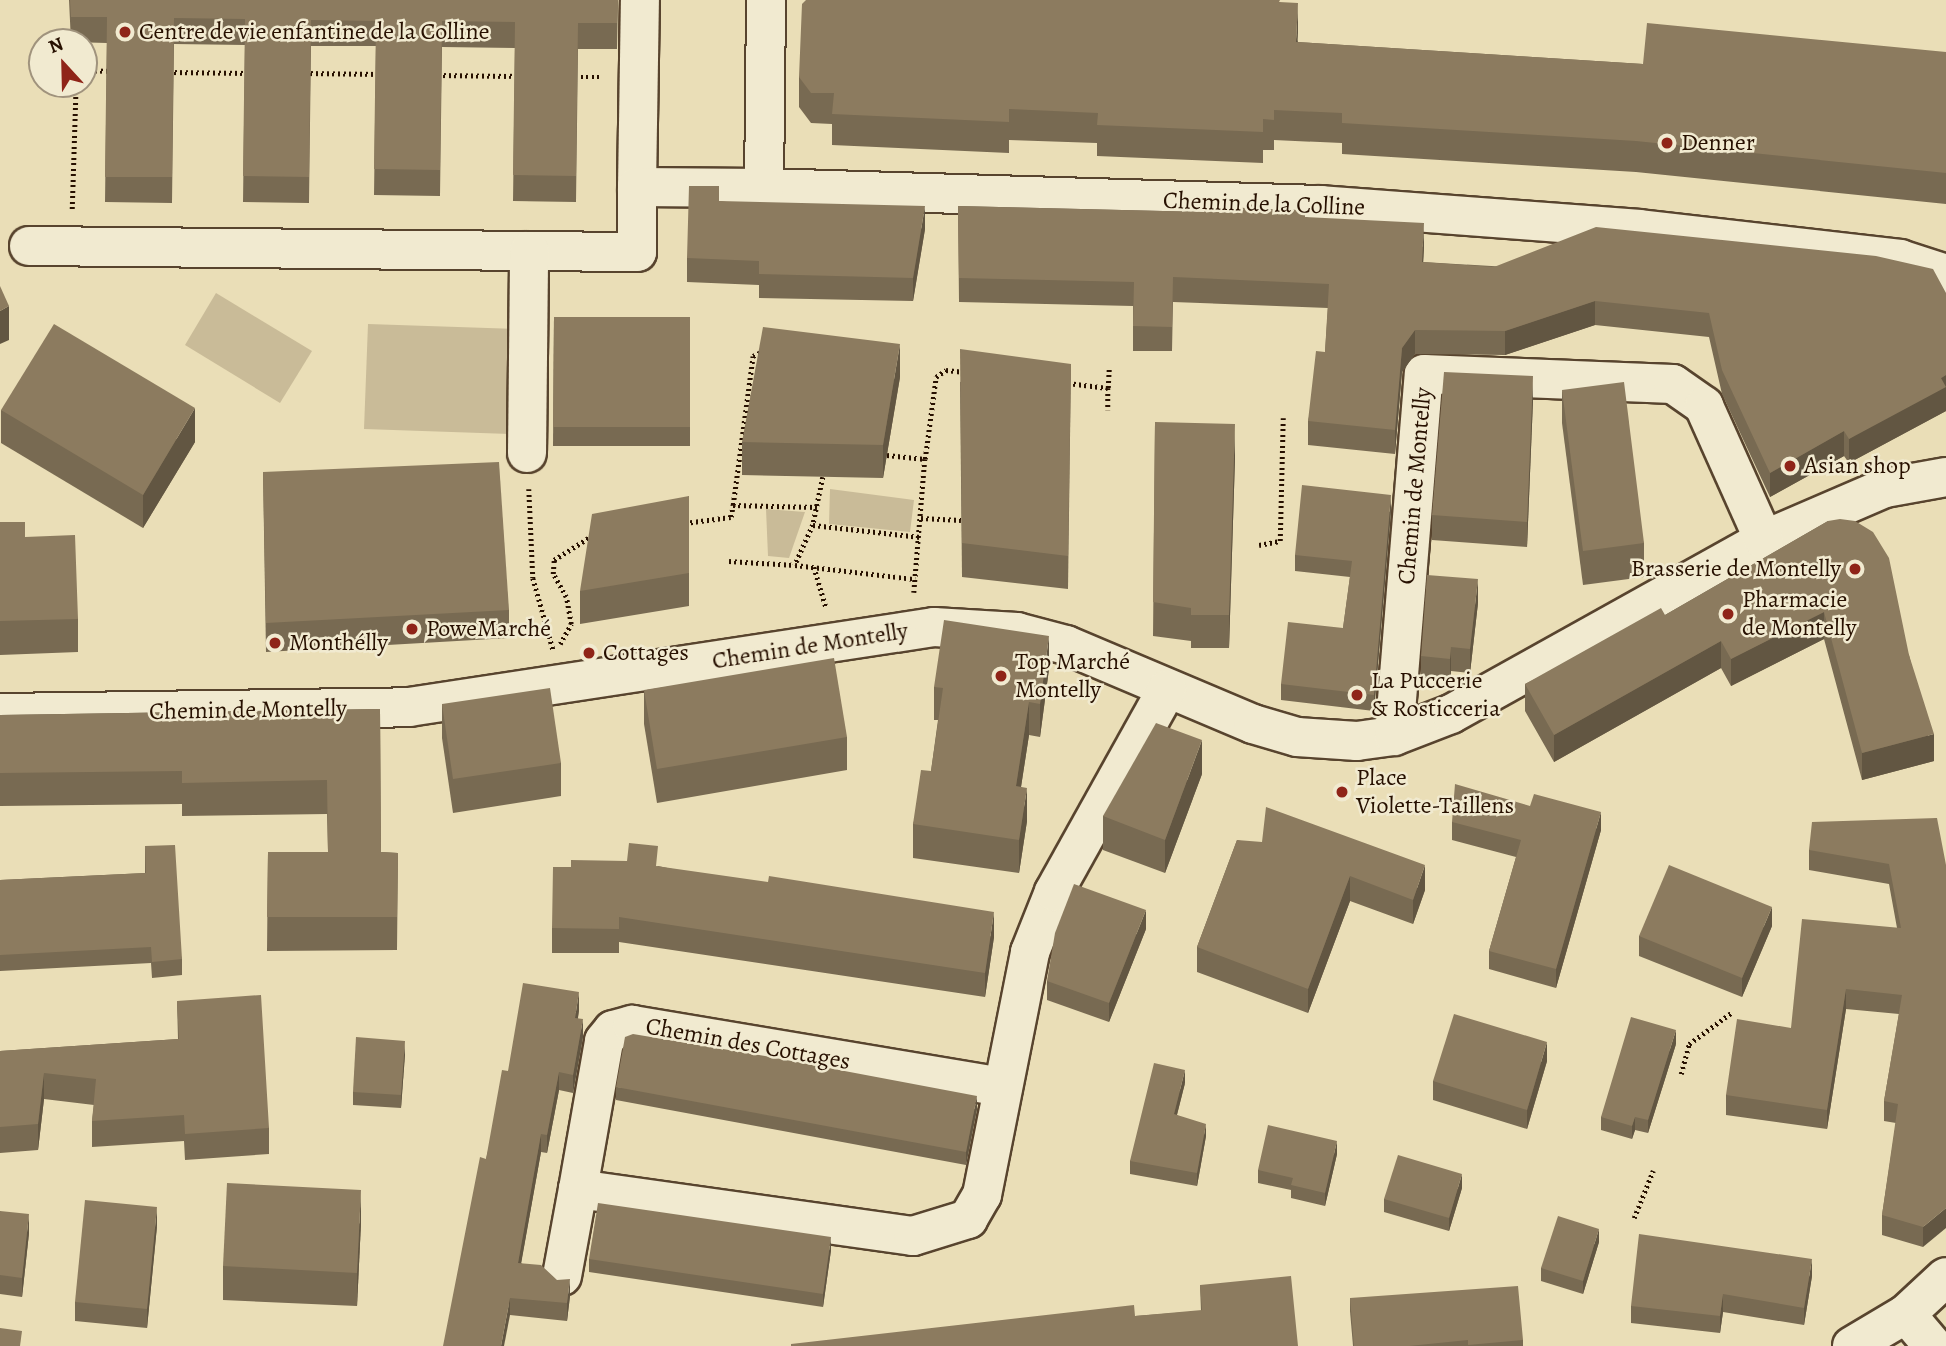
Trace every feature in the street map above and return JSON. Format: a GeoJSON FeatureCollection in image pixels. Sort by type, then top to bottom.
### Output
{"type":"FeatureCollection","features":[{"type":"Feature","properties":{"kind":"street"},"geometry":{"type":"LineString","coordinates":[[29,246],[637,252],[640,0]]}},
{"type":"Feature","properties":{"kind":"street"},"geometry":{"type":"LineString","coordinates":[[764,188],[766,0]]}},
{"type":"Feature","properties":{"kind":"street","name":"Chemin de la Colline"},"geometry":{"type":"LineString","coordinates":[[637,187],[764,188],[1321,205],[1639,229],[1900,259],[1946,274]]}},
{"type":"Feature","properties":{"kind":"street"},"geometry":{"type":"LineString","coordinates":[[527,453],[529,251]]}},
{"type":"Feature","properties":{"kind":"street","name":"Chemin de Montelly"},"geometry":{"type":"LineString","coordinates":[[1394,736],[1424,374],[1673,384],[1704,406],[1764,540]]}},
{"type":"Feature","properties":{"kind":"street","name":"Chemin de Montelly"},"geometry":{"type":"LineString","coordinates":[[0,713],[409,707],[934,627],[1017,632],[1066,645],[1167,689],[1297,737],[1329,742],[1394,736],[1451,714],[1764,540],[1885,488],[1946,477]]}},
{"type":"Feature","properties":{"kind":"street"},"geometry":{"type":"LineString","coordinates":[[578,1189],[913,1236],[968,1219],[982,1195],[1030,953],[1054,892],[1167,689]]}},
{"type":"Feature","properties":{"kind":"street","name":"Chemin des Cottages"},"geometry":{"type":"LineString","coordinates":[[562,1276],[604,1041],[613,1030],[632,1025],[1003,1087]]}},
{"type":"Feature","properties":{"kind":"street"},"geometry":{"type":"LineString","coordinates":[[1852,1346],[1906,1314],[1946,1277]]}},
{"type":"Feature","properties":{"kind":"street"},"geometry":{"type":"LineString","coordinates":[[1906,1314],[1933,1346]]}},
{"type":"Feature","properties":{"kind":"path"},"geometry":{"type":"LineString","coordinates":[[98,71],[126,71]]}},
{"type":"Feature","properties":{"kind":"path"},"geometry":{"type":"LineString","coordinates":[[167,72],[250,73]]}},
{"type":"Feature","properties":{"kind":"path"},"geometry":{"type":"LineString","coordinates":[[292,73],[389,74]]}},
{"type":"Feature","properties":{"kind":"path"},"geometry":{"type":"LineString","coordinates":[[431,75],[528,76]]}},
{"type":"Feature","properties":{"kind":"path"},"geometry":{"type":"LineString","coordinates":[[569,77],[639,78]]}},
{"type":"Feature","properties":{"kind":"path"},"geometry":{"type":"LineString","coordinates":[[71,245],[76,98]]}},
{"type":"Feature","properties":{"kind":"path"},"geometry":{"type":"LineString","coordinates":[[678,524],[731,517],[753,356],[768,349]]}},
{"type":"Feature","properties":{"kind":"path"},"geometry":{"type":"LineString","coordinates":[[1108,410],[1109,368]]}},
{"type":"Feature","properties":{"kind":"path"},"geometry":{"type":"LineString","coordinates":[[913,598],[925,459],[936,377],[946,370],[973,373]]}},
{"type":"Feature","properties":{"kind":"path"},"geometry":{"type":"LineString","coordinates":[[1054,382],[1108,388]]}},
{"type":"Feature","properties":{"kind":"path"},"geometry":{"type":"LineString","coordinates":[[1259,545],[1280,541],[1283,418]]}},
{"type":"Feature","properties":{"kind":"path"},"geometry":{"type":"LineString","coordinates":[[527,453],[533,578],[555,654],[571,624],[566,597],[553,574],[554,561],[586,536],[599,534]]}},
{"type":"Feature","properties":{"kind":"path"},"geometry":{"type":"LineString","coordinates":[[887,455],[925,459]]}},
{"type":"Feature","properties":{"kind":"path"},"geometry":{"type":"LineString","coordinates":[[795,565],[813,525],[823,477]]}},
{"type":"Feature","properties":{"kind":"path"},"geometry":{"type":"LineString","coordinates":[[733,505],[817,507]]}},
{"type":"Feature","properties":{"kind":"path"},"geometry":{"type":"LineString","coordinates":[[921,519],[961,520]]}},
{"type":"Feature","properties":{"kind":"path"},"geometry":{"type":"LineString","coordinates":[[813,525],[920,537]]}},
{"type":"Feature","properties":{"kind":"path"},"geometry":{"type":"LineString","coordinates":[[729,561],[795,565],[915,579]]}},
{"type":"Feature","properties":{"kind":"path"},"geometry":{"type":"LineString","coordinates":[[814,568],[827,610]]}},
{"type":"Feature","properties":{"kind":"path"},"geometry":{"type":"LineString","coordinates":[[1681,1074],[1689,1044],[1731,1013]]}},
{"type":"Feature","properties":{"kind":"path"},"geometry":{"type":"LineString","coordinates":[[1634,1218],[1653,1171]]}},
{"type":"Feature","properties":{"kind":"shaded area"},"geometry":{"type":"Polygon","coordinates":[[[216,293],[312,351],[280,403],[185,345],[216,293]]]}},
{"type":"Feature","properties":{"kind":"shaded area"},"geometry":{"type":"Polygon","coordinates":[[[368,324],[515,329],[512,434],[364,429],[368,324]]]}},
{"type":"Feature","properties":{"kind":"shaded area"},"geometry":{"type":"Polygon","coordinates":[[[830,489],[914,500],[910,532],[829,524],[830,489]]]}},
{"type":"Feature","properties":{"kind":"shaded area"},"geometry":{"type":"Polygon","coordinates":[[[766,509],[805,512],[789,558],[768,556],[766,509]]]}},
{"type":"Feature","properties":{"kind":"building"},"geometry":{"type":"Polygon","coordinates":[[[70,0],[618,0],[617,23],[578,23],[576,176],[513,175],[515,22],[442,21],[440,170],[374,169],[376,21],[311,20],[309,177],[243,176],[245,19],[174,18],[172,177],[105,177],[107,17],[71,17],[70,0]]]}},
{"type":"Feature","properties":{"kind":"building"},"geometry":{"type":"Polygon","coordinates":[[[806,0],[1280,0],[1279,2],[1298,3],[1296,42],[1643,64],[1647,23],[1946,52],[1946,173],[1636,141],[1342,123],[1342,113],[1274,110],[1274,120],[1263,119],[1263,132],[1097,125],[1098,113],[1009,109],[1009,122],[832,114],[834,93],[811,93],[799,77],[802,4],[806,0]]]}},
{"type":"Feature","properties":{"kind":"building"},"geometry":{"type":"Polygon","coordinates":[[[689,186],[719,186],[719,201],[925,206],[913,278],[759,274],[759,261],[687,258],[689,186]]]}},
{"type":"Feature","properties":{"kind":"building"},"geometry":{"type":"Polygon","coordinates":[[[1256,201],[1264,209],[1305,210],[1305,217],[1424,223],[1422,262],[1494,267],[1596,227],[1876,256],[1933,269],[1946,293],[1946,375],[1941,378],[1946,387],[1849,439],[1844,431],[1770,473],[1722,370],[1709,313],[1595,301],[1505,331],[1415,330],[1402,348],[1395,430],[1308,421],[1316,351],[1325,352],[1329,284],[1173,277],[1172,327],[1133,326],[1134,282],[959,278],[958,206],[1204,212],[1204,206],[1247,208],[1256,201]]]}},
{"type":"Feature","properties":{"kind":"building"},"geometry":{"type":"Polygon","coordinates":[[[0,286],[9,306],[0,311],[0,286]]]}},
{"type":"Feature","properties":{"kind":"building"},"geometry":{"type":"Polygon","coordinates":[[[554,317],[690,317],[690,427],[553,427],[554,317]]]}},
{"type":"Feature","properties":{"kind":"building"},"geometry":{"type":"Polygon","coordinates":[[[54,324],[195,408],[143,495],[1,410],[54,324]]]}},
{"type":"Feature","properties":{"kind":"building"},"geometry":{"type":"Polygon","coordinates":[[[763,327],[900,344],[883,445],[742,442],[763,327]]]}},
{"type":"Feature","properties":{"kind":"building"},"geometry":{"type":"Polygon","coordinates":[[[960,349],[1071,364],[1068,556],[962,543],[960,349]]]}},
{"type":"Feature","properties":{"kind":"building"},"geometry":{"type":"Polygon","coordinates":[[[1444,372],[1533,376],[1527,522],[1432,515],[1444,372]]]}},
{"type":"Feature","properties":{"kind":"building"},"geometry":{"type":"Polygon","coordinates":[[[1624,382],[1644,543],[1583,551],[1562,390],[1624,382]]]}},
{"type":"Feature","properties":{"kind":"building"},"geometry":{"type":"Polygon","coordinates":[[[1155,422],[1235,424],[1229,615],[1191,615],[1191,608],[1153,602],[1155,422]]]}},
{"type":"Feature","properties":{"kind":"building"},"geometry":{"type":"Polygon","coordinates":[[[499,462],[509,610],[266,623],[263,472],[499,462]]]}},
{"type":"Feature","properties":{"kind":"building"},"geometry":{"type":"Polygon","coordinates":[[[1302,485],[1391,495],[1374,695],[1281,684],[1288,622],[1343,628],[1352,561],[1295,555],[1302,485]]]}},
{"type":"Feature","properties":{"kind":"building"},"geometry":{"type":"Polygon","coordinates":[[[689,496],[689,573],[580,591],[592,514],[689,496]]]}},
{"type":"Feature","properties":{"kind":"building"},"geometry":{"type":"Polygon","coordinates":[[[1828,521],[1855,521],[1873,532],[1889,558],[1909,655],[1934,734],[1862,753],[1824,612],[1731,659],[1721,641],[1554,735],[1525,684],[1661,608],[1665,615],[1828,521]]]}},
{"type":"Feature","properties":{"kind":"building"},"geometry":{"type":"Polygon","coordinates":[[[0,522],[25,522],[25,537],[75,535],[78,619],[0,621],[0,522]]]}},
{"type":"Feature","properties":{"kind":"building"},"geometry":{"type":"Polygon","coordinates":[[[1427,575],[1478,579],[1470,649],[1451,647],[1450,659],[1421,656],[1427,575]]]}},
{"type":"Feature","properties":{"kind":"building"},"geometry":{"type":"Polygon","coordinates":[[[944,620],[1049,636],[1040,704],[1029,702],[1016,786],[1027,788],[1019,840],[913,824],[921,770],[931,771],[943,688],[934,687],[944,620]]]}},
{"type":"Feature","properties":{"kind":"building"},"geometry":{"type":"Polygon","coordinates":[[[834,658],[847,737],[657,769],[644,690],[834,658]]]}},
{"type":"Feature","properties":{"kind":"building"},"geometry":{"type":"Polygon","coordinates":[[[550,688],[561,763],[453,779],[442,704],[550,688]]]}},
{"type":"Feature","properties":{"kind":"building"},"geometry":{"type":"Polygon","coordinates":[[[380,709],[381,852],[398,853],[397,917],[267,917],[268,852],[328,852],[327,780],[182,783],[182,771],[0,773],[0,715],[380,709]]]}},
{"type":"Feature","properties":{"kind":"building"},"geometry":{"type":"Polygon","coordinates":[[[1156,723],[1202,740],[1165,840],[1103,816],[1156,723]]]}},
{"type":"Feature","properties":{"kind":"building"},"geometry":{"type":"Polygon","coordinates":[[[1455,784],[1530,806],[1534,794],[1601,812],[1556,969],[1489,951],[1521,840],[1452,822],[1455,784]]]}},
{"type":"Feature","properties":{"kind":"building"},"geometry":{"type":"Polygon","coordinates":[[[1266,807],[1425,865],[1413,900],[1350,876],[1308,989],[1197,947],[1237,840],[1262,842],[1266,807]]]}},
{"type":"Feature","properties":{"kind":"building"},"geometry":{"type":"Polygon","coordinates":[[[1937,818],[1946,865],[1946,1208],[1923,1227],[1882,1215],[1898,1104],[1884,1101],[1902,995],[1846,989],[1827,1110],[1726,1095],[1737,1019],[1791,1028],[1802,919],[1901,928],[1889,864],[1809,850],[1812,822],[1937,818]]]}},
{"type":"Feature","properties":{"kind":"building"},"geometry":{"type":"Polygon","coordinates":[[[629,843],[658,846],[656,866],[768,882],[769,876],[994,912],[985,973],[619,917],[619,929],[552,928],[553,867],[571,867],[571,860],[627,861],[629,843]]]}},
{"type":"Feature","properties":{"kind":"building"},"geometry":{"type":"Polygon","coordinates":[[[175,845],[182,959],[152,962],[151,947],[0,955],[0,880],[146,873],[145,846],[175,845]]]}},
{"type":"Feature","properties":{"kind":"building"},"geometry":{"type":"Polygon","coordinates":[[[1669,865],[1772,907],[1742,978],[1639,936],[1669,865]]]}},
{"type":"Feature","properties":{"kind":"building"},"geometry":{"type":"Polygon","coordinates":[[[1074,884],[1146,910],[1109,1003],[1047,981],[1055,933],[1074,884]]]}},
{"type":"Feature","properties":{"kind":"building"},"geometry":{"type":"Polygon","coordinates":[[[523,983],[579,992],[575,1018],[583,1019],[573,1075],[559,1072],[547,1135],[541,1134],[518,1263],[541,1265],[557,1280],[570,1279],[567,1303],[510,1298],[501,1346],[443,1346],[480,1157],[486,1159],[502,1070],[508,1071],[523,983]]]}},
{"type":"Feature","properties":{"kind":"building"},"geometry":{"type":"Polygon","coordinates":[[[261,995],[269,1128],[185,1134],[184,1115],[92,1121],[96,1079],[44,1073],[38,1124],[0,1127],[0,1051],[179,1039],[177,1001],[261,995]]]}},
{"type":"Feature","properties":{"kind":"building"},"geometry":{"type":"Polygon","coordinates":[[[1454,1014],[1547,1042],[1527,1110],[1433,1081],[1454,1014]]]}},
{"type":"Feature","properties":{"kind":"building"},"geometry":{"type":"Polygon","coordinates":[[[1631,1017],[1676,1030],[1648,1120],[1635,1117],[1632,1126],[1601,1117],[1631,1017]]]}},
{"type":"Feature","properties":{"kind":"building"},"geometry":{"type":"Polygon","coordinates":[[[633,1034],[977,1096],[966,1152],[616,1087],[625,1037],[633,1034]]]}},
{"type":"Feature","properties":{"kind":"building"},"geometry":{"type":"Polygon","coordinates":[[[356,1037],[405,1041],[401,1095],[353,1092],[356,1037]]]}},
{"type":"Feature","properties":{"kind":"building"},"geometry":{"type":"Polygon","coordinates":[[[1154,1063],[1185,1070],[1174,1114],[1206,1124],[1197,1173],[1130,1161],[1154,1063]]]}},
{"type":"Feature","properties":{"kind":"building"},"geometry":{"type":"Polygon","coordinates":[[[1268,1125],[1337,1141],[1325,1193],[1291,1185],[1293,1178],[1258,1170],[1268,1125]]]}},
{"type":"Feature","properties":{"kind":"building"},"geometry":{"type":"Polygon","coordinates":[[[1398,1155],[1462,1174],[1449,1218],[1384,1199],[1398,1155]]]}},
{"type":"Feature","properties":{"kind":"building"},"geometry":{"type":"Polygon","coordinates":[[[227,1183],[361,1190],[357,1273],[223,1266],[227,1183]]]}},
{"type":"Feature","properties":{"kind":"building"},"geometry":{"type":"Polygon","coordinates":[[[85,1200],[157,1207],[147,1309],[75,1302],[85,1200]]]}},
{"type":"Feature","properties":{"kind":"building"},"geometry":{"type":"Polygon","coordinates":[[[598,1203],[831,1237],[823,1294],[589,1259],[598,1203]]]}},
{"type":"Feature","properties":{"kind":"building"},"geometry":{"type":"Polygon","coordinates":[[[0,1211],[29,1214],[22,1278],[0,1275],[0,1211]]]}},
{"type":"Feature","properties":{"kind":"building"},"geometry":{"type":"Polygon","coordinates":[[[1558,1216],[1599,1229],[1583,1281],[1541,1268],[1558,1216]]]}},
{"type":"Feature","properties":{"kind":"building"},"geometry":{"type":"Polygon","coordinates":[[[1639,1234],[1812,1259],[1804,1308],[1723,1294],[1720,1316],[1631,1306],[1639,1234]]]}},
{"type":"Feature","properties":{"kind":"building"},"geometry":{"type":"Polygon","coordinates":[[[1291,1276],[1298,1346],[791,1346],[1134,1305],[1135,1316],[1202,1310],[1200,1285],[1291,1276]]]}},
{"type":"Feature","properties":{"kind":"building"},"geometry":{"type":"Polygon","coordinates":[[[1518,1286],[1523,1340],[1468,1345],[1468,1340],[1409,1346],[1354,1346],[1350,1298],[1518,1286]]]}},
{"type":"Feature","properties":{"kind":"building"},"geometry":{"type":"Polygon","coordinates":[[[0,1328],[22,1331],[20,1346],[0,1346],[0,1328]]]}},
{"type":"Feature","properties":{"kind":"place","name":"Centre de vie enfantine de la Colline"},"geometry":{"type":"Point","coordinates":[125,32]}},
{"type":"Feature","properties":{"kind":"place","name":"Denner"},"geometry":{"type":"Point","coordinates":[1667,143]}},
{"type":"Feature","properties":{"kind":"place","name":"Asian shop"},"geometry":{"type":"Point","coordinates":[1790,466]}},
{"type":"Feature","properties":{"kind":"place","name":"Brasserie de Montelly"},"geometry":{"type":"Point","coordinates":[1855,569]}},
{"type":"Feature","properties":{"kind":"place","name":"Pharmacie de Montelly"},"geometry":{"type":"Point","coordinates":[1728,614]}},
{"type":"Feature","properties":{"kind":"place","name":"PoweMarché"},"geometry":{"type":"Point","coordinates":[412,629]}},
{"type":"Feature","properties":{"kind":"place","name":"Monthélly"},"geometry":{"type":"Point","coordinates":[275,643]}},
{"type":"Feature","properties":{"kind":"place","name":"Cottages"},"geometry":{"type":"Point","coordinates":[589,653]}},
{"type":"Feature","properties":{"kind":"place","name":"Top Marché Montelly"},"geometry":{"type":"Point","coordinates":[1001,676]}},
{"type":"Feature","properties":{"kind":"place","name":"La Puccerie & Rosticceria"},"geometry":{"type":"Point","coordinates":[1357,695]}},
{"type":"Feature","properties":{"kind":"place","name":"Place Violette-Taillens"},"geometry":{"type":"Point","coordinates":[1342,792]}}]}
